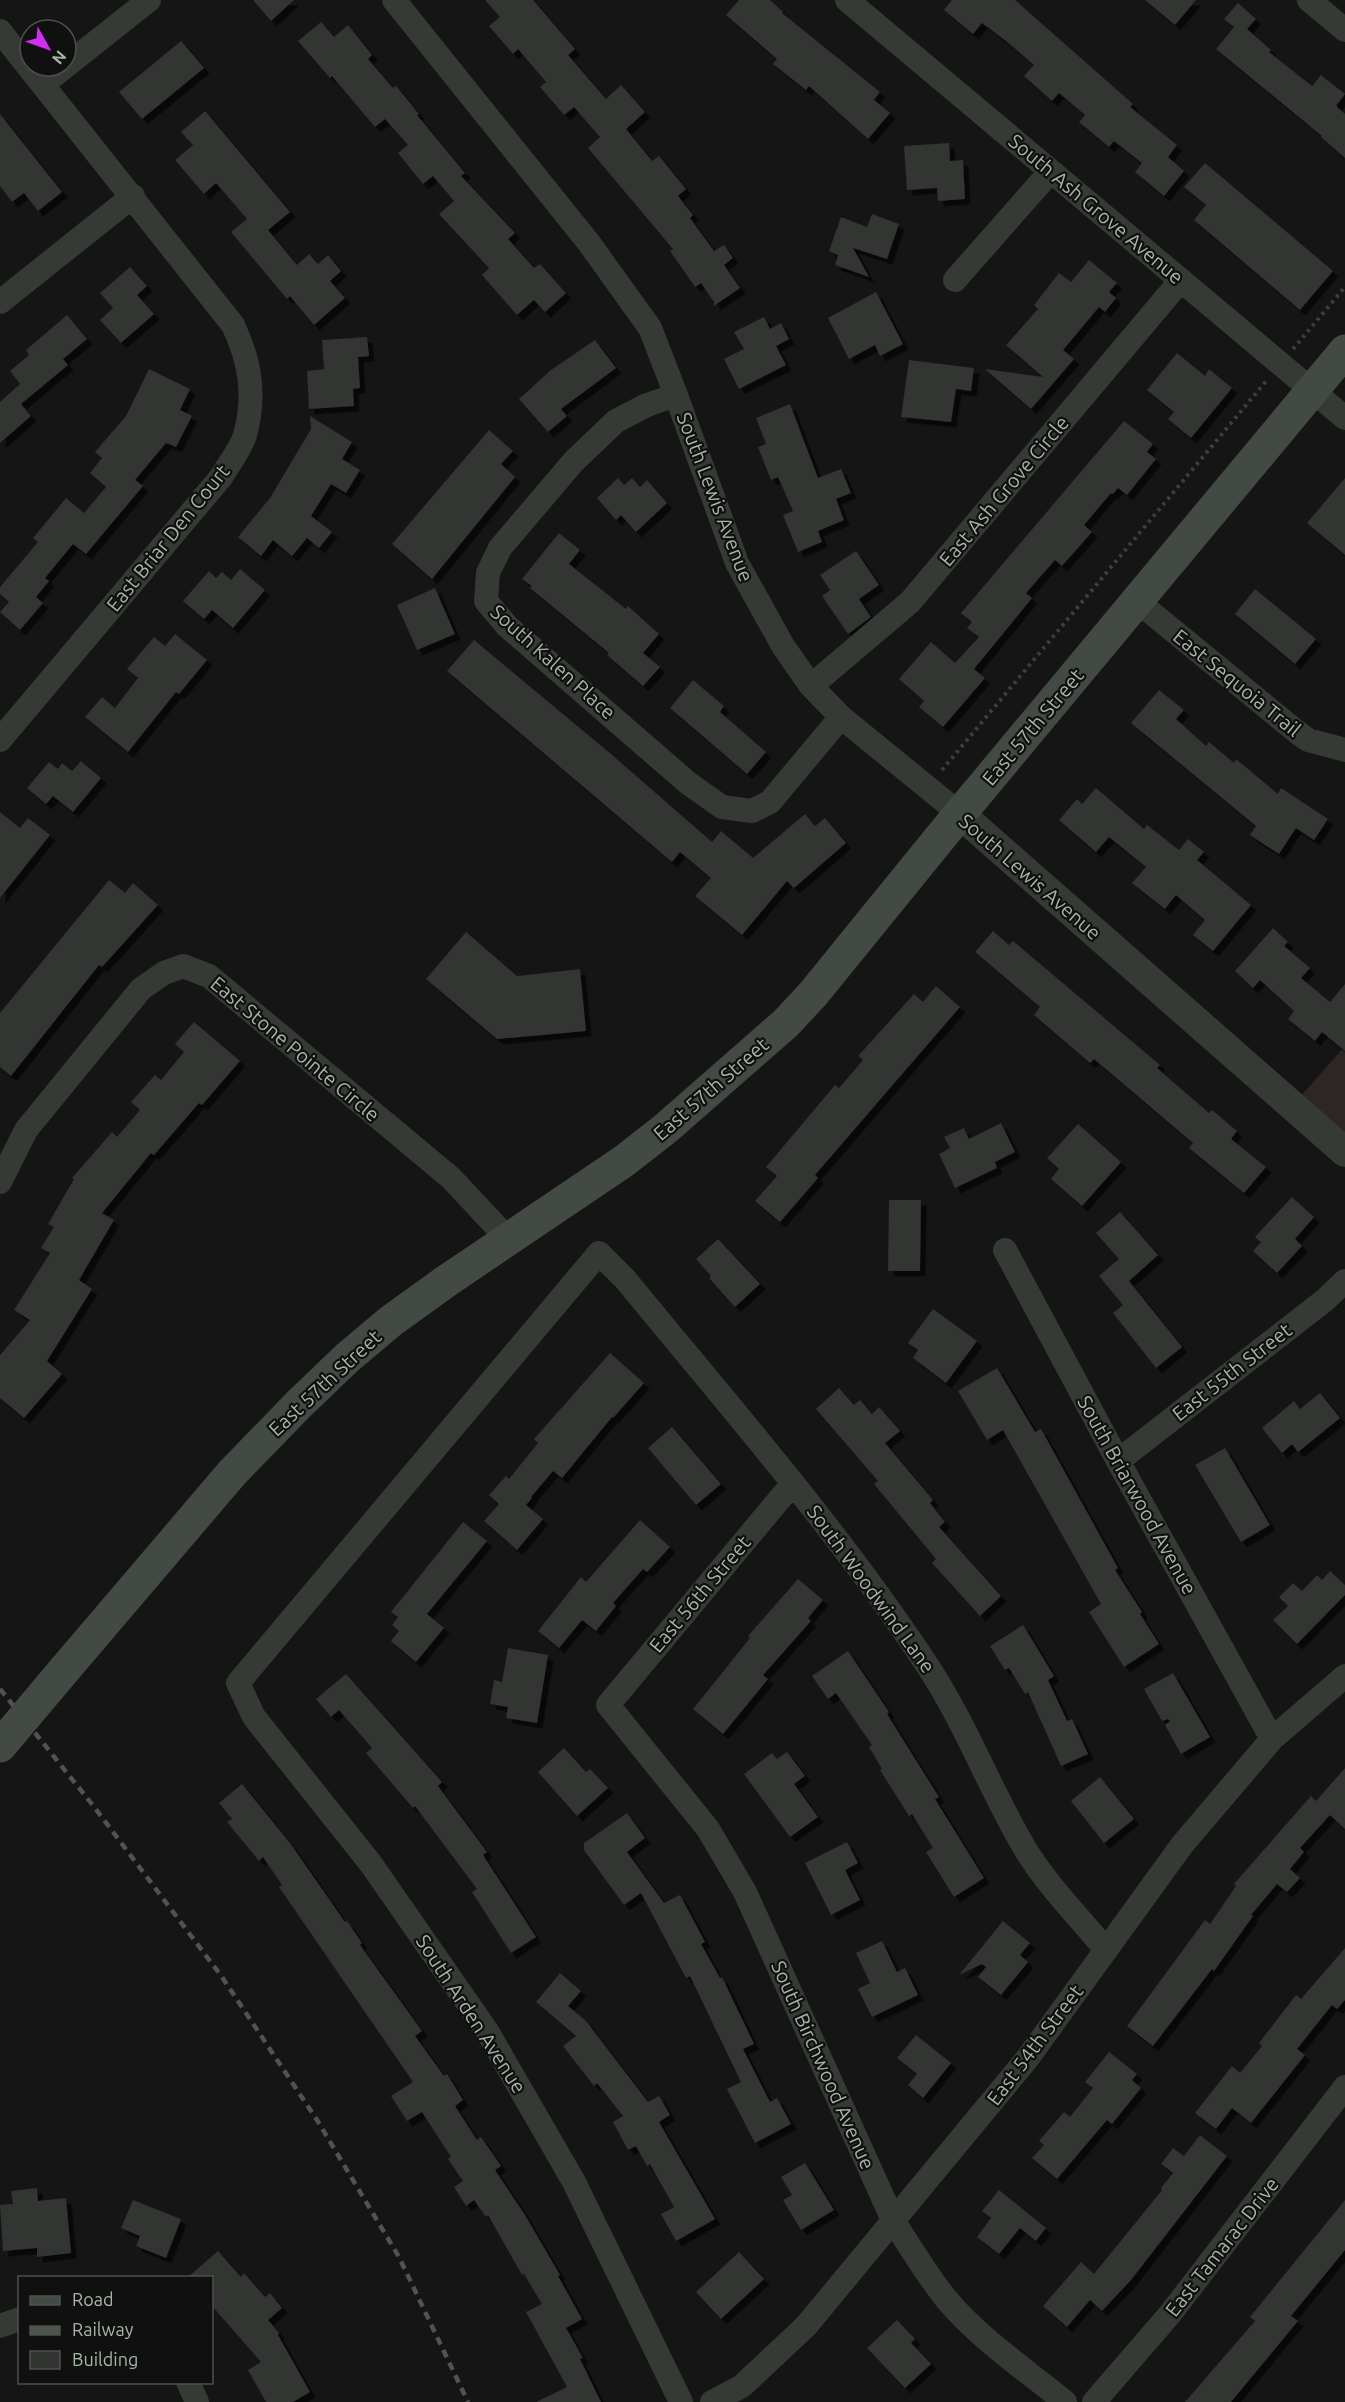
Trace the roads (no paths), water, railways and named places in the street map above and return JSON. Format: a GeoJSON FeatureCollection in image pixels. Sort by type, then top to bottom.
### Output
{"type":"FeatureCollection","features":[{"type":"Feature","properties":{"kind":"main road","name":"East 57th Street"},"geometry":{"type":"LineString","coordinates":[[0,1746],[232,1473],[298,1405],[391,1321],[657,1136],[762,1045],[813,994],[1345,351]]}},
{"type":"Feature","properties":{"kind":"street"},"geometry":{"type":"LineString","coordinates":[[43,84],[149,0]]}},
{"type":"Feature","properties":{"kind":"street","name":"South Lewis Avenue"},"geometry":{"type":"LineString","coordinates":[[394,0],[589,243],[650,328],[737,563],[783,646],[811,686],[842,717],[960,814],[1345,1152]]}},
{"type":"Feature","properties":{"kind":"street","name":"South Ash Grove Avenue"},"geometry":{"type":"LineString","coordinates":[[847,0],[1345,418]]}},
{"type":"Feature","properties":{"kind":"street"},"geometry":{"type":"LineString","coordinates":[[1309,0],[1345,30]]}},
{"type":"Feature","properties":{"kind":"street"},"geometry":{"type":"LineString","coordinates":[[0,31],[132,196],[0,302]]}},
{"type":"Feature","properties":{"kind":"street"},"geometry":{"type":"LineString","coordinates":[[955,280],[1050,172]]}},
{"type":"Feature","properties":{"kind":"street","name":"East Briar Den Court"},"geometry":{"type":"LineString","coordinates":[[0,740],[222,476],[245,436],[251,395],[246,353],[233,324],[132,196]]}},
{"type":"Feature","properties":{"kind":"street","name":"East Ash Grove Circle"},"geometry":{"type":"LineString","coordinates":[[811,686],[910,602],[1181,280]]}},
{"type":"Feature","properties":{"kind":"street","name":"South Kalen Place"},"geometry":{"type":"LineString","coordinates":[[676,395],[647,405],[616,421],[574,461],[500,548],[488,573],[486,601],[507,626],[688,783],[722,807],[752,811],[770,802],[842,717]]}},
{"type":"Feature","properties":{"kind":"street","name":"East Sequoia Trail"},"geometry":{"type":"LineString","coordinates":[[1137,602],[1308,740],[1345,750]]}},
{"type":"Feature","properties":{"kind":"street","name":"East Stone Pointe Circle"},"geometry":{"type":"LineString","coordinates":[[0,1182],[26,1130],[141,989],[164,973],[183,966],[209,976],[451,1178],[508,1239]]}},
{"type":"Feature","properties":{"kind":"street","name":"South Briarwood Avenue"},"geometry":{"type":"LineString","coordinates":[[1005,1250],[1118,1461],[1272,1739]]}},
{"type":"Feature","properties":{"kind":"street","name":"South Woodwind Lane"},"geometry":{"type":"LineString","coordinates":[[238,1683],[598,1253],[625,1279],[793,1483],[876,1590],[930,1670],[965,1730],[1025,1848],[1106,1950]]}},
{"type":"Feature","properties":{"kind":"street","name":"East 55th Street"},"geometry":{"type":"LineString","coordinates":[[1118,1461],[1325,1300],[1345,1281]]}},
{"type":"Feature","properties":{"kind":"street","name":"East 56th Street"},"geometry":{"type":"LineString","coordinates":[[608,1705],[793,1483]]}},
{"type":"Feature","properties":{"kind":"street","name":"East 54th Street"},"geometry":{"type":"LineString","coordinates":[[712,2402],[742,2386],[806,2326],[1027,2059],[1182,1845],[1272,1739],[1345,1676]]}},
{"type":"Feature","properties":{"kind":"street","name":"South Arden Avenue"},"geometry":{"type":"LineString","coordinates":[[238,1683],[254,1717],[371,1864],[487,2031],[574,2182],[681,2402]]}},
{"type":"Feature","properties":{"kind":"street","name":"South Birchwood Avenue"},"geometry":{"type":"LineString","coordinates":[[608,1705],[708,1829],[745,1892],[893,2220],[924,2268],[948,2300],[974,2326],[1065,2402]]}},
{"type":"Feature","properties":{"kind":"street","name":"East Tamarac Drive"},"geometry":{"type":"LineString","coordinates":[[1094,2402],[1170,2314],[1345,2087]]}},
{"type":"Feature","properties":{"kind":"street"},"geometry":{"type":"LineString","coordinates":[[0,2326],[18,2320]]}},
{"type":"Feature","properties":{"kind":"street"},"geometry":{"type":"LineString","coordinates":[[189,2384],[197,2402]]}},
{"type":"Feature","properties":{"kind":"railway"},"geometry":{"type":"LineString","coordinates":[[0,1689],[95,1808],[222,1977],[317,2120],[399,2257],[468,2402]]}}]}
